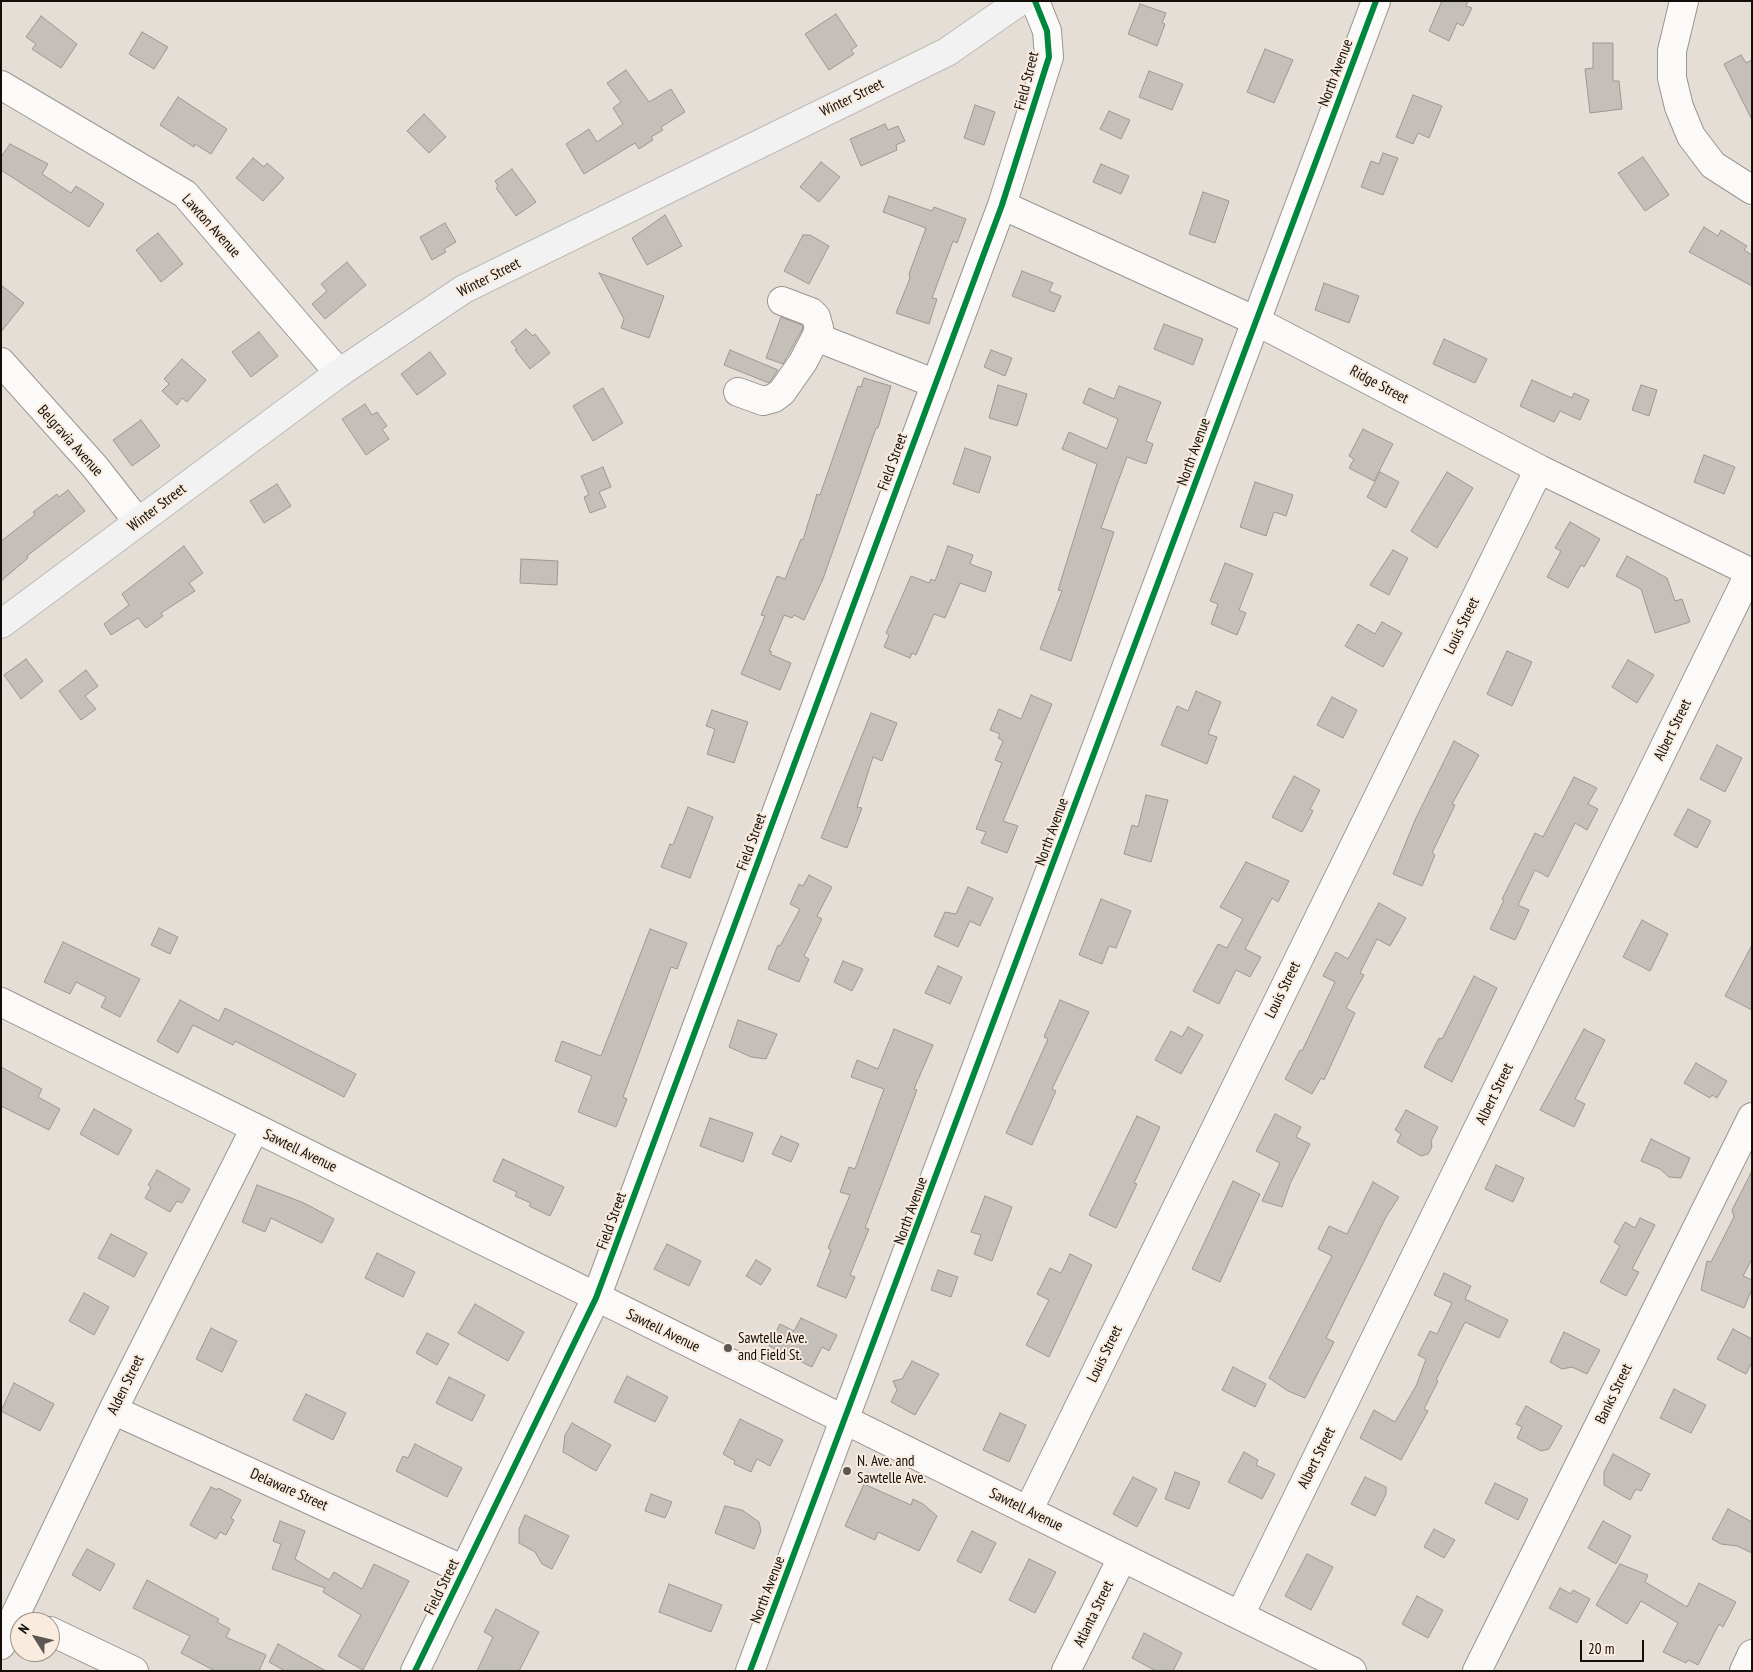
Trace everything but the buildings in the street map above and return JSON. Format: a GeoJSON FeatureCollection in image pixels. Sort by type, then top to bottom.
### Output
{"type":"FeatureCollection","features":[{"type":"Feature","properties":{"kind":"main road","name":"Winter Street"},"geometry":{"type":"LineString","coordinates":[[1,624],[339,372],[464,289],[946,52],[1020,1]]}},
{"type":"Feature","properties":{"kind":"street","name":"Field Street"},"geometry":{"type":"LineString","coordinates":[[415,1671],[596,1298],[936,384],[1002,204],[1049,57],[1047,31],[1035,1]]}},
{"type":"Feature","properties":{"kind":"street","name":"North Avenue"},"geometry":{"type":"LineString","coordinates":[[750,1671],[846,1422],[1376,1]]}},
{"type":"Feature","properties":{"kind":"street"},"geometry":{"type":"LineString","coordinates":[[1684,1],[1672,51],[1672,78],[1679,107],[1691,136],[1713,165],[1752,190]]}},
{"type":"Feature","properties":{"kind":"street","name":"Lawton Avenue"},"geometry":{"type":"LineString","coordinates":[[1,85],[185,194],[339,372]]}},
{"type":"Feature","properties":{"kind":"street","name":"Ridge Street"},"geometry":{"type":"LineString","coordinates":[[1002,204],[1256,321],[1539,469],[1751,573]]}},
{"type":"Feature","properties":{"kind":"street"},"geometry":{"type":"LineString","coordinates":[[738,392],[763,401],[774,398],[782,392],[803,362],[816,337],[819,328],[816,317],[811,312],[782,301]]}},
{"type":"Feature","properties":{"kind":"street"},"geometry":{"type":"LineString","coordinates":[[816,337],[936,384]]}},
{"type":"Feature","properties":{"kind":"street","name":"Belgravia Avenue"},"geometry":{"type":"LineString","coordinates":[[1,362],[95,467],[138,522]]}},
{"type":"Feature","properties":{"kind":"street","name":"Louis Street"},"geometry":{"type":"LineString","coordinates":[[1028,1511],[1539,469]]}},
{"type":"Feature","properties":{"kind":"street","name":"Albert Street"},"geometry":{"type":"LineString","coordinates":[[1240,1616],[1751,573]]}},
{"type":"Feature","properties":{"kind":"street","name":"Sawtell Avenue"},"geometry":{"type":"LineString","coordinates":[[1,1002],[1352,1671]]}},
{"type":"Feature","properties":{"kind":"street","name":"Banks Street"},"geometry":{"type":"LineString","coordinates":[[1477,1671],[1752,1117]]}},
{"type":"Feature","properties":{"kind":"street","name":"Alden Street"},"geometry":{"type":"LineString","coordinates":[[27,1612],[113,1410],[254,1128]]}},
{"type":"Feature","properties":{"kind":"street","name":"Delaware Street"},"geometry":{"type":"LineString","coordinates":[[113,1410],[464,1570]]}},
{"type":"Feature","properties":{"kind":"street","name":"Atlanta Street"},"geometry":{"type":"LineString","coordinates":[[1066,1671],[1122,1558]]}},
{"type":"Feature","properties":{"kind":"street","name":"Alden Street"},"geometry":{"type":"LineString","coordinates":[[1,1645],[10,1634]]}},
{"type":"Feature","properties":{"kind":"street"},"geometry":{"type":"LineString","coordinates":[[60,1636],[134,1671]]}},
{"type":"Feature","properties":{"kind":"street"},"geometry":{"type":"LineString","coordinates":[[1744,1671],[1752,1654]]}},
{"type":"Feature","properties":{"kind":"cycle path"},"geometry":{"type":"LineString","coordinates":[[415,1671],[596,1298],[1002,205],[1049,57],[1047,31],[1035,1]]}},
{"type":"Feature","properties":{"kind":"cycle path"},"geometry":{"type":"LineString","coordinates":[[750,1671],[1376,1]]}},
{"type":"Feature","properties":{"kind":"place","name":"Sawtelle Ave. and Field St."},"geometry":{"type":"Point","coordinates":[728,1348]}},
{"type":"Feature","properties":{"kind":"place","name":"N. Ave. and Sawtelle Ave."},"geometry":{"type":"Point","coordinates":[847,1471]}}]}
